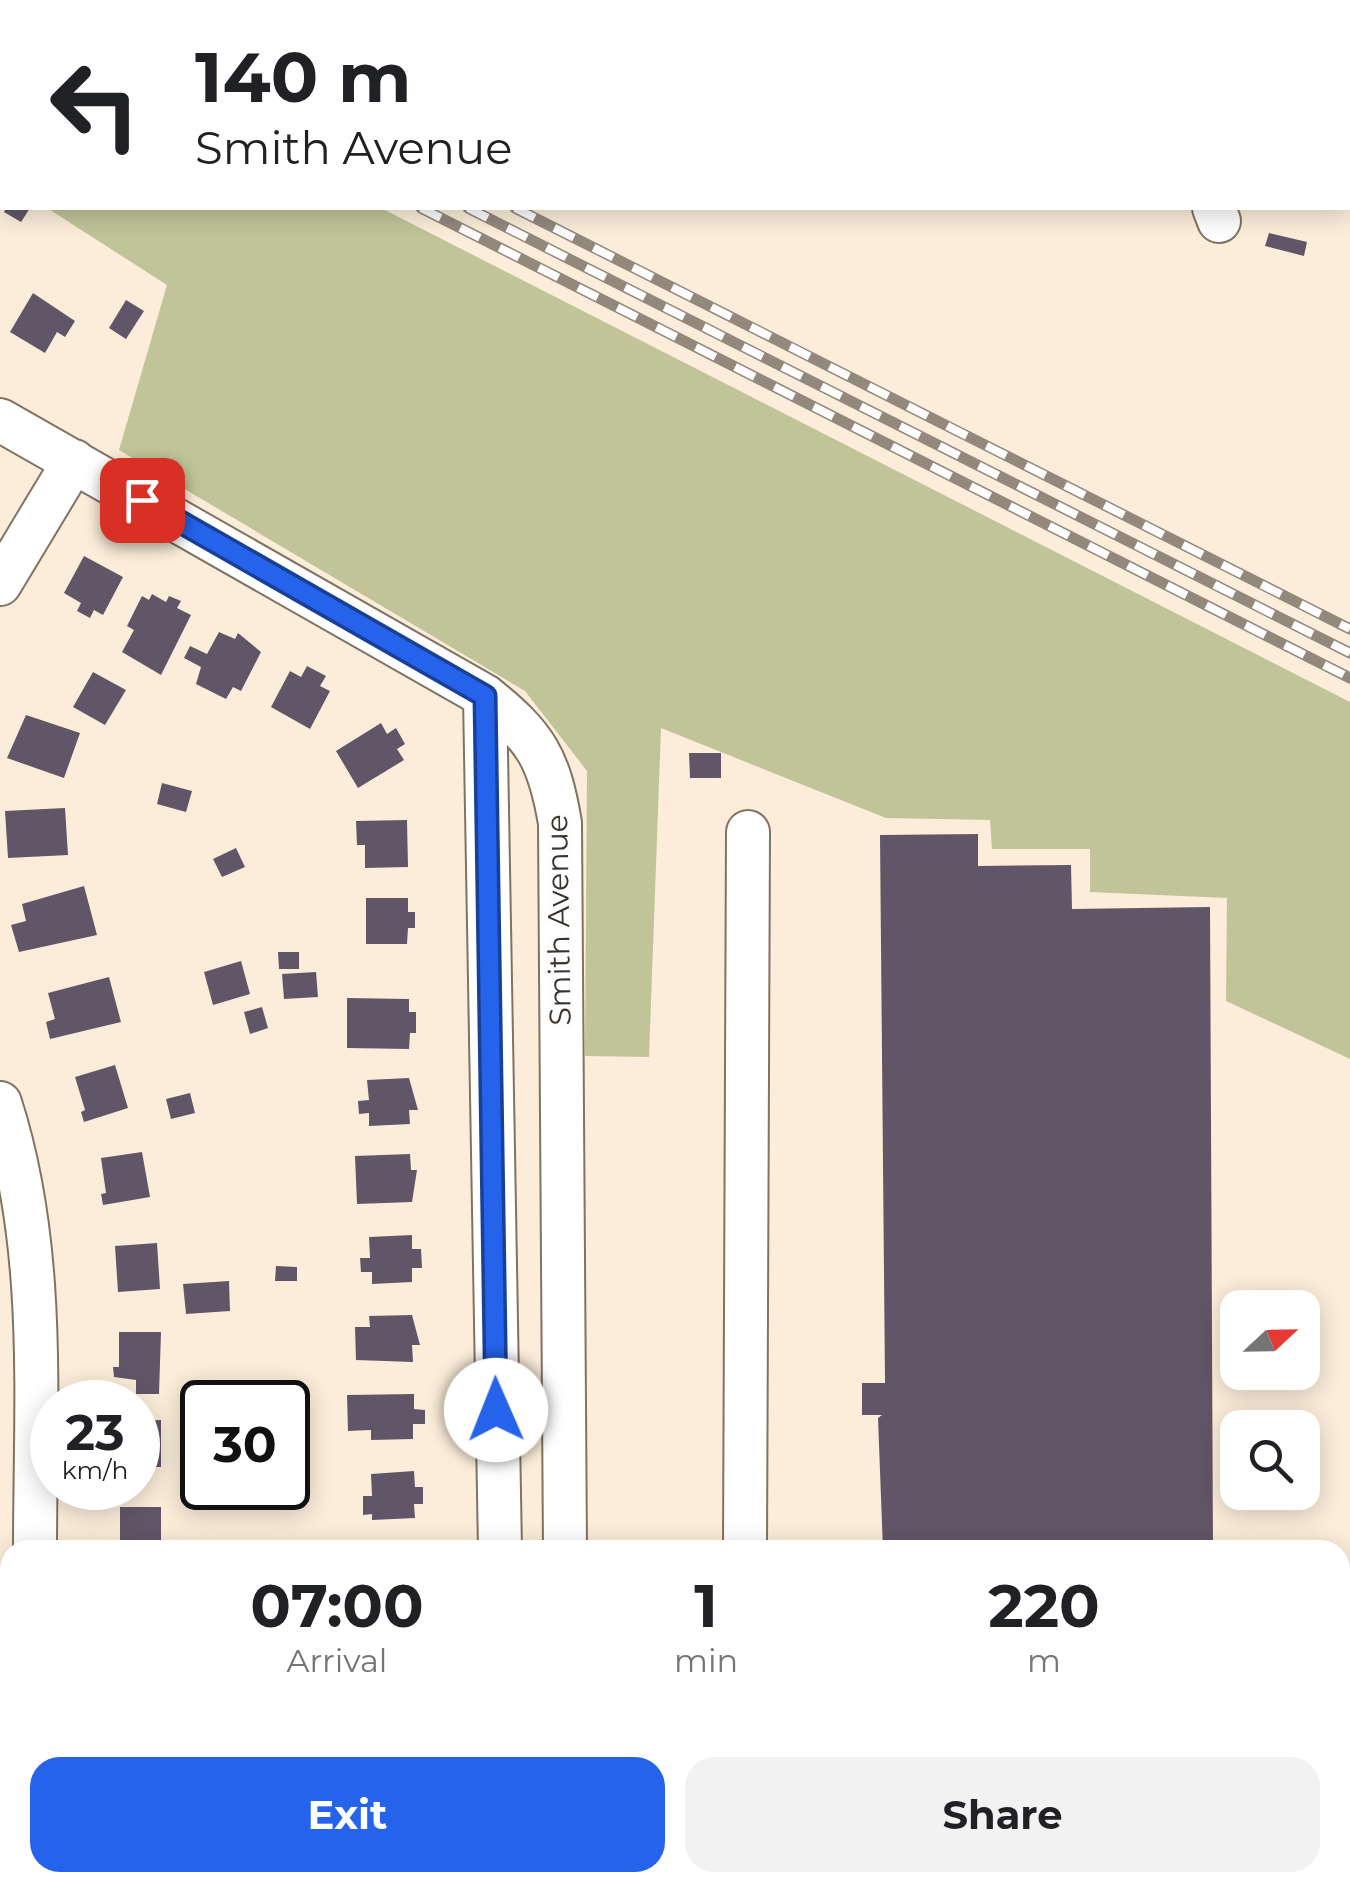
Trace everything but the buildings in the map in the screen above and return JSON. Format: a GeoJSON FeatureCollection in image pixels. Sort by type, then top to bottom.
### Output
{"type":"FeatureCollection","features":[{"type":"Feature","properties":{"kind":"street","name":"Smith Avenue"},"geometry":{"type":"LineString","coordinates":[[0,420],[485,696],[523,726],[544,754],[560,823],[565,1540]]}},
{"type":"Feature","properties":{"kind":"street"},"geometry":{"type":"LineString","coordinates":[[0,584],[74,462]]}},
{"type":"Feature","properties":{"kind":"street"},"geometry":{"type":"LineString","coordinates":[[485,696],[500,1540]]}},
{"type":"Feature","properties":{"kind":"street"},"geometry":{"type":"LineString","coordinates":[[746,1540],[748,832]]}},
{"type":"Feature","properties":{"kind":"street"},"geometry":{"type":"LineString","coordinates":[[0,1103],[16,1151],[29,1221],[35,1296],[35,1540]]}},
{"type":"Feature","properties":{"kind":"green space"},"geometry":{"type":"Polygon","coordinates":[[[50,210],[385,210],[1350,702],[1350,1059],[1226,1001],[1227,898],[1090,892],[1090,849],[992,849],[990,820],[886,818],[661,728],[649,1057],[585,1056],[587,771],[525,691],[119,450],[167,285],[50,210]]]}},
{"type":"Feature","properties":{"kind":"railway"},"geometry":{"type":"LineString","coordinates":[[425,210],[1350,678]]}},
{"type":"Feature","properties":{"kind":"railway"},"geometry":{"type":"LineString","coordinates":[[472,210],[1350,653]]}},
{"type":"Feature","properties":{"kind":"railway"},"geometry":{"type":"LineString","coordinates":[[519,210],[1350,629]]}},
{"type":"Feature","properties":{"kind":"route"},"geometry":{"type":"LineString","coordinates":[[142,500],[485,696],[496,1410]]}}]}
